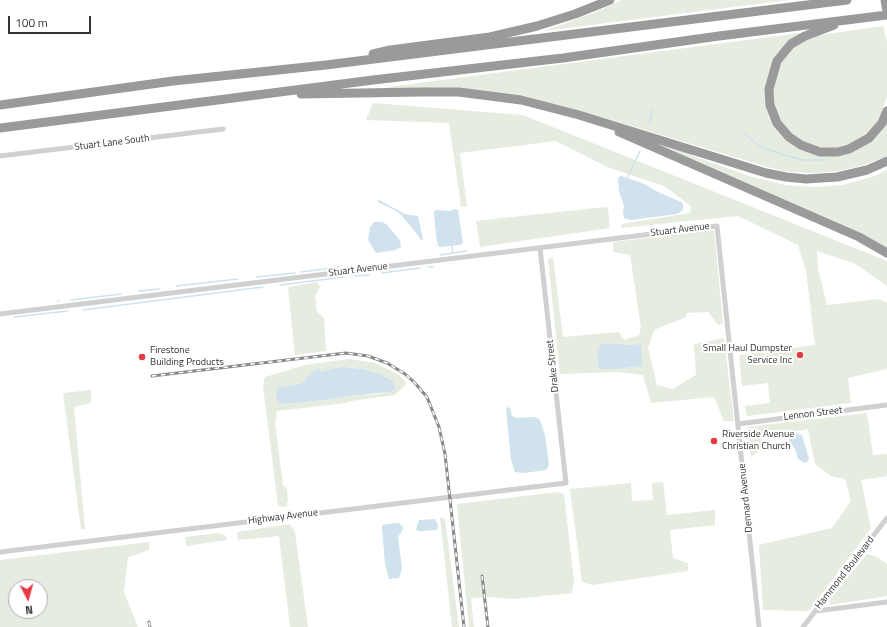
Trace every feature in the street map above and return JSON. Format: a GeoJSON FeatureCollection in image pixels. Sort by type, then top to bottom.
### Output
{"type":"FeatureCollection","features":[{"type":"Feature","properties":{"kind":"highway"},"geometry":{"type":"LineString","coordinates":[[326,65],[390,50],[490,37],[537,26],[575,14],[610,0]]}},
{"type":"Feature","properties":{"kind":"highway"},"geometry":{"type":"LineString","coordinates":[[0,105],[173,81],[326,65],[847,0]]}},
{"type":"Feature","properties":{"kind":"highway"},"geometry":{"type":"LineString","coordinates":[[885,0],[887,11]]}},
{"type":"Feature","properties":{"kind":"highway"},"geometry":{"type":"LineString","coordinates":[[0,128],[278,92],[563,58],[719,36],[887,15]]}},
{"type":"Feature","properties":{"kind":"highway"},"geometry":{"type":"LineString","coordinates":[[846,20],[790,44],[777,60],[769,89],[772,113],[782,130],[795,142],[810,150],[828,152],[849,149],[869,138],[882,123],[887,111]]}},
{"type":"Feature","properties":{"kind":"highway"},"geometry":{"type":"LineString","coordinates":[[278,92],[303,94],[459,92],[521,100],[579,115],[766,173],[786,177],[806,179],[837,177],[862,171],[887,161]]}},
{"type":"Feature","properties":{"kind":"highway"},"geometry":{"type":"LineString","coordinates":[[579,115],[859,237],[887,253]]}},
{"type":"Feature","properties":{"kind":"street","name":"Stuart Lane South"},"geometry":{"type":"LineString","coordinates":[[0,156],[223,129]]}},
{"type":"Feature","properties":{"kind":"street","name":"Stuart Avenue"},"geometry":{"type":"LineString","coordinates":[[0,314],[717,226]]}},
{"type":"Feature","properties":{"kind":"street","name":"Dennard Avenue"},"geometry":{"type":"LineString","coordinates":[[717,226],[759,627]]}},
{"type":"Feature","properties":{"kind":"street","name":"Drake Street"},"geometry":{"type":"LineString","coordinates":[[540,248],[566,483]]}},
{"type":"Feature","properties":{"kind":"street","name":"Lennon Street"},"geometry":{"type":"LineString","coordinates":[[738,424],[887,405]]}},
{"type":"Feature","properties":{"kind":"street","name":"Highway Avenue"},"geometry":{"type":"LineString","coordinates":[[0,552],[566,483]]}},
{"type":"Feature","properties":{"kind":"street","name":"Hammond Boulevard"},"geometry":{"type":"LineString","coordinates":[[803,627],[887,518]]}},
{"type":"Feature","properties":{"kind":"street"},"geometry":{"type":"LineString","coordinates":[[816,611],[887,602]]}},
{"type":"Feature","properties":{"kind":"shaded area"},"geometry":{"type":"Polygon","coordinates":[[[622,0],[788,0],[544,31],[596,12],[622,0]]]}},
{"type":"Feature","properties":{"kind":"shaded area"},"geometry":{"type":"Polygon","coordinates":[[[883,26],[887,42],[887,96],[880,117],[869,134],[853,144],[835,149],[817,148],[796,139],[782,125],[774,107],[773,79],[784,56],[799,43],[820,35],[883,26]]]}},
{"type":"Feature","properties":{"kind":"shaded area"},"geometry":{"type":"Polygon","coordinates":[[[800,33],[800,35],[772,65],[766,84],[781,133],[840,154],[887,119],[887,156],[861,166],[838,171],[815,173],[789,172],[771,168],[585,112],[537,100],[388,88],[388,87],[800,33]]]}},
{"type":"Feature","properties":{"kind":"shaded area"},"geometry":{"type":"Polygon","coordinates":[[[373,103],[523,115],[887,261],[887,286],[854,263],[817,251],[818,269],[827,305],[879,299],[887,303],[887,369],[848,378],[851,403],[747,416],[745,406],[770,403],[768,383],[742,386],[739,355],[815,345],[806,271],[798,245],[738,216],[621,228],[622,224],[690,213],[691,206],[664,186],[607,167],[556,141],[460,153],[467,207],[461,206],[449,123],[366,120],[373,103]]]}},
{"type":"Feature","properties":{"kind":"shaded area"},"geometry":{"type":"Polygon","coordinates":[[[662,145],[752,177],[785,185],[812,187],[843,185],[874,176],[887,170],[887,250],[662,147],[662,145]]]}},
{"type":"Feature","properties":{"kind":"shaded area"},"geometry":{"type":"Polygon","coordinates":[[[604,207],[608,208],[610,228],[480,247],[476,221],[604,207]]]}},
{"type":"Feature","properties":{"kind":"shaded area"},"geometry":{"type":"Polygon","coordinates":[[[714,230],[723,323],[718,325],[708,312],[687,313],[686,317],[654,330],[648,348],[657,385],[673,389],[696,375],[694,344],[724,338],[734,421],[724,421],[714,397],[651,403],[643,375],[619,372],[560,374],[548,260],[553,257],[563,337],[619,332],[624,340],[639,335],[641,327],[630,255],[613,252],[613,242],[714,230]],[[604,343],[600,345],[602,369],[638,367],[632,345],[604,343]]]}},
{"type":"Feature","properties":{"kind":"shaded area"},"geometry":{"type":"Polygon","coordinates":[[[317,282],[320,287],[315,296],[317,312],[324,318],[326,351],[295,355],[288,287],[317,282]]]}},
{"type":"Feature","properties":{"kind":"shaded area"},"geometry":{"type":"Polygon","coordinates":[[[349,359],[375,363],[399,375],[406,384],[395,395],[346,403],[277,411],[275,424],[283,485],[287,489],[288,500],[286,507],[281,507],[278,505],[263,386],[265,377],[305,365],[349,359]],[[345,367],[322,372],[321,369],[304,382],[286,386],[279,403],[286,404],[349,396],[379,394],[394,390],[396,387],[378,373],[345,367]]]}},
{"type":"Feature","properties":{"kind":"shaded area"},"geometry":{"type":"Polygon","coordinates":[[[91,390],[91,403],[74,407],[85,529],[81,529],[63,393],[91,390]]]}},
{"type":"Feature","properties":{"kind":"shaded area"},"geometry":{"type":"Polygon","coordinates":[[[867,413],[873,455],[887,454],[887,476],[861,480],[871,528],[809,611],[763,610],[759,545],[832,528],[851,501],[845,479],[831,476],[815,464],[808,429],[763,436],[759,451],[751,457],[747,427],[867,413]]]}},
{"type":"Feature","properties":{"kind":"shaded area"},"geometry":{"type":"Polygon","coordinates":[[[663,482],[667,515],[715,510],[715,525],[670,530],[673,558],[688,563],[688,571],[593,585],[582,582],[570,489],[631,483],[632,501],[653,500],[652,483],[663,482]]]}},
{"type":"Feature","properties":{"kind":"shaded area"},"geometry":{"type":"Polygon","coordinates":[[[558,492],[564,494],[574,581],[572,593],[515,599],[486,597],[471,598],[474,627],[469,627],[457,504],[558,492]]]}},
{"type":"Feature","properties":{"kind":"shaded area"},"geometry":{"type":"Polygon","coordinates":[[[440,517],[445,519],[459,627],[452,627],[440,517]]]}},
{"type":"Feature","properties":{"kind":"shaded area"},"geometry":{"type":"Polygon","coordinates":[[[290,524],[295,532],[308,627],[290,627],[279,536],[238,540],[237,532],[290,524]]]}},
{"type":"Feature","properties":{"kind":"shaded area"},"geometry":{"type":"Polygon","coordinates":[[[218,533],[225,535],[227,540],[186,546],[185,537],[218,533]]]}},
{"type":"Feature","properties":{"kind":"shaded area"},"geometry":{"type":"Polygon","coordinates":[[[149,542],[149,550],[128,557],[124,592],[138,627],[0,627],[0,560],[149,542]]]}},
{"type":"Feature","properties":{"kind":"shaded area"},"geometry":{"type":"Polygon","coordinates":[[[867,554],[877,557],[887,564],[887,596],[830,605],[829,601],[867,554]]]}},
{"type":"Feature","properties":{"kind":"water"},"geometry":{"type":"Polygon","coordinates":[[[621,176],[642,183],[681,202],[683,204],[683,210],[677,214],[631,220],[624,218],[624,206],[619,191],[618,179],[621,176]]]}},
{"type":"Feature","properties":{"kind":"water"},"geometry":{"type":"Polygon","coordinates":[[[379,200],[405,214],[418,216],[423,240],[421,240],[401,215],[377,201],[379,200]]]}},
{"type":"Feature","properties":{"kind":"water"},"geometry":{"type":"Polygon","coordinates":[[[454,209],[458,210],[463,243],[460,245],[440,247],[438,246],[436,235],[435,210],[449,211],[454,209]]]}},
{"type":"Feature","properties":{"kind":"water"},"geometry":{"type":"Polygon","coordinates":[[[374,222],[382,222],[386,224],[400,240],[401,247],[395,250],[376,253],[368,240],[370,227],[374,222]]]}},
{"type":"Feature","properties":{"kind":"water"},"geometry":{"type":"Polygon","coordinates":[[[604,343],[632,345],[641,344],[642,366],[616,369],[599,368],[597,352],[600,345],[604,343]]]}},
{"type":"Feature","properties":{"kind":"water"},"geometry":{"type":"Polygon","coordinates":[[[345,367],[378,373],[392,381],[396,387],[394,390],[389,392],[325,400],[286,404],[279,403],[277,400],[276,393],[278,387],[295,385],[304,382],[313,371],[320,369],[322,372],[345,367]]]}},
{"type":"Feature","properties":{"kind":"water"},"geometry":{"type":"Polygon","coordinates":[[[508,407],[510,408],[512,416],[516,418],[535,417],[540,420],[545,435],[549,465],[546,470],[524,473],[515,472],[511,460],[506,409],[508,407]]]}},
{"type":"Feature","properties":{"kind":"water"},"geometry":{"type":"Polygon","coordinates":[[[793,433],[802,435],[809,459],[807,462],[804,463],[798,459],[795,449],[789,440],[793,433]]]}},
{"type":"Feature","properties":{"kind":"water"},"geometry":{"type":"Polygon","coordinates":[[[435,519],[438,525],[437,530],[418,531],[416,529],[419,520],[435,519]]]}},
{"type":"Feature","properties":{"kind":"water"},"geometry":{"type":"Polygon","coordinates":[[[399,523],[403,527],[398,537],[402,569],[399,578],[389,579],[385,564],[382,525],[399,523]]]}},
{"type":"Feature","properties":{"kind":"waterway"},"geometry":{"type":"LineString","coordinates":[[649,123],[653,110]]}},
{"type":"Feature","properties":{"kind":"waterway"},"geometry":{"type":"LineString","coordinates":[[744,133],[759,146],[784,155],[803,160],[827,160]]}},
{"type":"Feature","properties":{"kind":"waterway"},"geometry":{"type":"LineString","coordinates":[[677,150],[691,154]]}},
{"type":"Feature","properties":{"kind":"waterway"},"geometry":{"type":"LineString","coordinates":[[627,178],[640,151]]}},
{"type":"Feature","properties":{"kind":"waterway"},"geometry":{"type":"LineString","coordinates":[[452,246],[453,253]]}},
{"type":"Feature","properties":{"kind":"waterway"},"geometry":{"type":"LineString","coordinates":[[440,255],[467,251]]}},
{"type":"Feature","properties":{"kind":"waterway"},"geometry":{"type":"LineString","coordinates":[[301,272],[339,267]]}},
{"type":"Feature","properties":{"kind":"waterway"},"geometry":{"type":"LineString","coordinates":[[428,267],[433,267]]}},
{"type":"Feature","properties":{"kind":"waterway"},"geometry":{"type":"LineString","coordinates":[[382,273],[420,268]]}},
{"type":"Feature","properties":{"kind":"waterway"},"geometry":{"type":"LineString","coordinates":[[256,277],[295,273]]}},
{"type":"Feature","properties":{"kind":"waterway"},"geometry":{"type":"LineString","coordinates":[[355,276],[369,275]]}},
{"type":"Feature","properties":{"kind":"waterway"},"geometry":{"type":"LineString","coordinates":[[280,285],[344,277]]}},
{"type":"Feature","properties":{"kind":"waterway"},"geometry":{"type":"LineString","coordinates":[[176,286],[238,279]]}},
{"type":"Feature","properties":{"kind":"waterway"},"geometry":{"type":"LineString","coordinates":[[83,310],[263,287]]}},
{"type":"Feature","properties":{"kind":"waterway"},"geometry":{"type":"LineString","coordinates":[[139,291],[159,289]]}},
{"type":"Feature","properties":{"kind":"waterway"},"geometry":{"type":"LineString","coordinates":[[71,300],[121,294]]}},
{"type":"Feature","properties":{"kind":"waterway"},"geometry":{"type":"LineString","coordinates":[[14,317],[68,311]]}},
{"type":"Feature","properties":{"kind":"railway"},"geometry":{"type":"LineString","coordinates":[[152,376],[346,353],[368,356],[387,363],[405,374],[427,397],[439,427],[445,454],[464,627]]}},
{"type":"Feature","properties":{"kind":"railway"},"geometry":{"type":"LineString","coordinates":[[482,576],[488,627]]}},
{"type":"Feature","properties":{"kind":"railway"},"geometry":{"type":"LineString","coordinates":[[149,622],[150,627]]}},
{"type":"Feature","properties":{"kind":"place","name":"Small Haul Dumpster Service Inc"},"geometry":{"type":"Point","coordinates":[800,355]}},
{"type":"Feature","properties":{"kind":"place","name":"Firestone Building Products"},"geometry":{"type":"Point","coordinates":[142,357]}},
{"type":"Feature","properties":{"kind":"place","name":"Riverside Avenue Christian Church"},"geometry":{"type":"Point","coordinates":[714,441]}}]}
